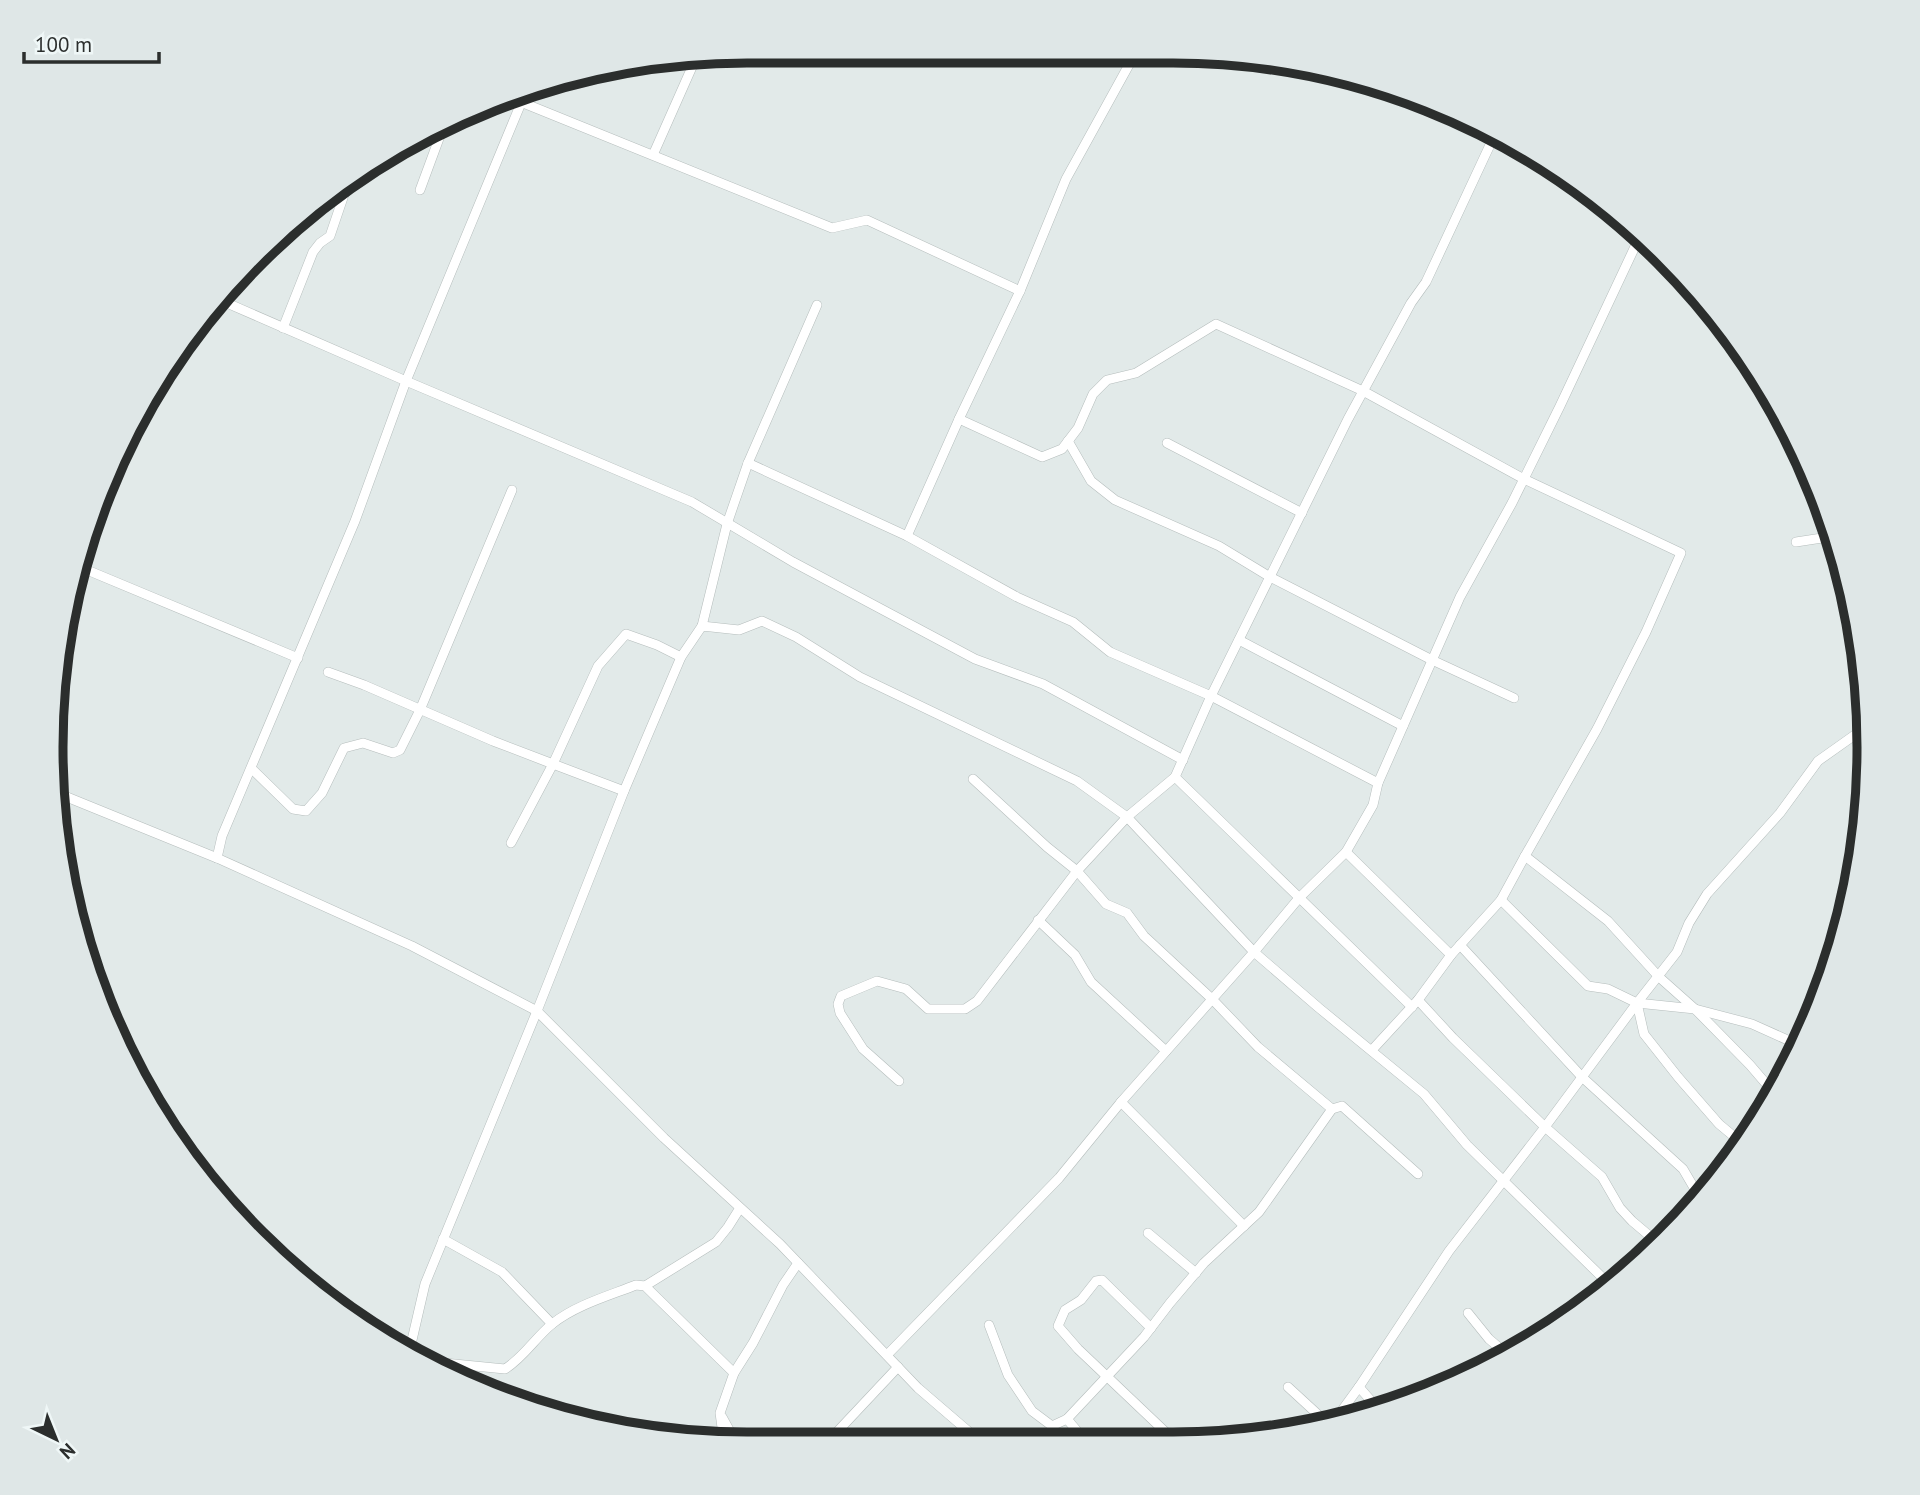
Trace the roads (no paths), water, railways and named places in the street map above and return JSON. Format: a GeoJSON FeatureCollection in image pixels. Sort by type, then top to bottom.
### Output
{"type":"FeatureCollection","features":[{"type":"Feature","properties":{"kind":"street"},"geometry":{"type":"LineString","coordinates":[[907,536],[1020,291],[1066,179],[1130,63]]}},
{"type":"Feature","properties":{"kind":"street"},"geometry":{"type":"LineString","coordinates":[[653,155],[692,65]]}},
{"type":"Feature","properties":{"kind":"street"},"geometry":{"type":"LineString","coordinates":[[520,102],[832,228],[867,220],[1020,291]]}},
{"type":"Feature","properties":{"kind":"street"},"geometry":{"type":"LineString","coordinates":[[217,858],[222,836],[355,521],[405,381],[523,103]]}},
{"type":"Feature","properties":{"kind":"street"},"geometry":{"type":"LineString","coordinates":[[420,190],[440,137]]}},
{"type":"Feature","properties":{"kind":"street"},"geometry":{"type":"LineString","coordinates":[[899,1081],[863,1049],[840,1013],[838,1004],[841,996],[877,981],[906,989],[929,1009],[965,1009],[977,1001],[1077,871],[1127,817],[1175,777],[1270,577],[1363,391],[1411,303],[1426,282],[1491,142]]}},
{"type":"Feature","properties":{"kind":"street"},"geometry":{"type":"LineString","coordinates":[[283,328],[313,252],[330,236],[344,195]]}},
{"type":"Feature","properties":{"kind":"street"},"geometry":{"type":"LineString","coordinates":[[887,1355],[1059,1178],[1121,1102],[1299,898],[1346,852],[1373,805],[1378,783],[1460,597],[1524,479],[1636,244]]}},
{"type":"Feature","properties":{"kind":"street"},"geometry":{"type":"LineString","coordinates":[[227,303],[692,502],[793,562],[975,659],[1043,684],[1183,760]]}},
{"type":"Feature","properties":{"kind":"street"},"geometry":{"type":"LineString","coordinates":[[411,1343],[425,1284],[624,791],[681,657],[702,626],[727,524],[748,463],[817,305]]}},
{"type":"Feature","properties":{"kind":"street"},"geometry":{"type":"LineString","coordinates":[[959,419],[1042,457],[1062,449],[1069,441],[1078,428],[1093,394],[1107,380],[1136,373],[1216,324],[1363,391],[1524,479],[1681,553],[1646,632],[1597,729],[1501,900],[1460,944],[1415,1004],[1372,1050]]}},
{"type":"Feature","properties":{"kind":"street"},"geometry":{"type":"LineString","coordinates":[[1069,441],[1091,481],[1115,500],[1219,546],[1270,577],[1432,660],[1514,698]]}},
{"type":"Feature","properties":{"kind":"street"},"geometry":{"type":"LineString","coordinates":[[1167,443],[1302,513]]}},
{"type":"Feature","properties":{"kind":"street"},"geometry":{"type":"LineString","coordinates":[[748,463],[907,536],[1017,597],[1073,622],[1110,652],[1212,696],[1378,783]]}},
{"type":"Feature","properties":{"kind":"street"},"geometry":{"type":"LineString","coordinates":[[252,769],[293,809],[306,811],[322,793],[344,748],[363,743],[393,753],[400,750],[420,710],[512,490]]}},
{"type":"Feature","properties":{"kind":"street"},"geometry":{"type":"LineString","coordinates":[[1796,542],[1824,538]]}},
{"type":"Feature","properties":{"kind":"street"},"geometry":{"type":"LineString","coordinates":[[86,570],[298,658]]}},
{"type":"Feature","properties":{"kind":"street"},"geometry":{"type":"LineString","coordinates":[[702,626],[739,630],[762,621],[796,637],[860,677],[1077,780],[1127,817],[1254,952],[1424,1094],[1467,1144],[1604,1279]]}},
{"type":"Feature","properties":{"kind":"street"},"geometry":{"type":"LineString","coordinates":[[512,843],[554,764],[598,666],[626,634],[681,657]]}},
{"type":"Feature","properties":{"kind":"street"},"geometry":{"type":"LineString","coordinates":[[1239,640],[1403,726]]}},
{"type":"Feature","properties":{"kind":"street"},"geometry":{"type":"LineString","coordinates":[[328,672],[516,751],[624,791]]}},
{"type":"Feature","properties":{"kind":"street"},"geometry":{"type":"LineString","coordinates":[[1342,1411],[1449,1251],[1677,952],[1689,923],[1707,894],[1780,813],[1818,761],[1857,734]]}},
{"type":"Feature","properties":{"kind":"street"},"geometry":{"type":"LineString","coordinates":[[1175,777],[1299,898],[1602,1177],[1619,1209],[1651,1237]]}},
{"type":"Feature","properties":{"kind":"street"},"geometry":{"type":"LineString","coordinates":[[973,779],[1077,871],[1107,904],[1127,914],[1144,936],[1212,999],[1258,1047],[1332,1109]]}},
{"type":"Feature","properties":{"kind":"street"},"geometry":{"type":"LineString","coordinates":[[64,796],[217,858],[412,946],[537,1011],[664,1138],[798,1262],[918,1388],[969,1432]]}},
{"type":"Feature","properties":{"kind":"street"},"geometry":{"type":"LineString","coordinates":[[1346,852],[1451,955]]}},
{"type":"Feature","properties":{"kind":"street"},"geometry":{"type":"LineString","coordinates":[[1525,856],[1608,921],[1658,976],[1695,1009],[1767,1085]]}},
{"type":"Feature","properties":{"kind":"street"},"geometry":{"type":"LineString","coordinates":[[1501,900],[1588,986],[1608,989],[1637,1003],[1695,1009],[1752,1024],[1790,1041]]}},
{"type":"Feature","properties":{"kind":"street"},"geometry":{"type":"LineString","coordinates":[[1038,920],[1075,955],[1091,982],[1166,1051]]}},
{"type":"Feature","properties":{"kind":"street"},"geometry":{"type":"LineString","coordinates":[[1460,944],[1583,1077],[1683,1170],[1695,1190]]}},
{"type":"Feature","properties":{"kind":"street"},"geometry":{"type":"LineString","coordinates":[[1637,1003],[1644,1034],[1719,1124],[1735,1137]]}},
{"type":"Feature","properties":{"kind":"street"},"geometry":{"type":"LineString","coordinates":[[1121,1102],[1244,1226]]}},
{"type":"Feature","properties":{"kind":"street"},"geometry":{"type":"LineString","coordinates":[[989,1325],[1008,1375],[1032,1411],[1052,1426],[1067,1419],[1151,1328],[1196,1273],[1259,1212],[1332,1109],[1342,1106],[1418,1174]]}},
{"type":"Feature","properties":{"kind":"street"},"geometry":{"type":"LineString","coordinates":[[645,1286],[716,1242],[740,1208]]}},
{"type":"Feature","properties":{"kind":"street"},"geometry":{"type":"LineString","coordinates":[[1148,1233],[1196,1273]]}},
{"type":"Feature","properties":{"kind":"street"},"geometry":{"type":"LineString","coordinates":[[443,1239],[502,1272],[552,1324]]}},
{"type":"Feature","properties":{"kind":"street"},"geometry":{"type":"LineString","coordinates":[[723,1431],[720,1413],[734,1373],[798,1262]]}},
{"type":"Feature","properties":{"kind":"street"},"geometry":{"type":"LineString","coordinates":[[1151,1328],[1102,1280],[1096,1280],[1081,1300],[1065,1310],[1058,1326],[1078,1349],[1165,1432]]}},
{"type":"Feature","properties":{"kind":"street"},"geometry":{"type":"LineString","coordinates":[[451,1364],[505,1369],[516,1362],[552,1324],[580,1307],[636,1285],[645,1286],[734,1373]]}},
{"type":"Feature","properties":{"kind":"street"},"geometry":{"type":"LineString","coordinates":[[1468,1313],[1500,1348]]}},
{"type":"Feature","properties":{"kind":"street"},"geometry":{"type":"LineString","coordinates":[[837,1432],[898,1367]]}},
{"type":"Feature","properties":{"kind":"street"},"geometry":{"type":"LineString","coordinates":[[1288,1387],[1319,1416]]}},
{"type":"Feature","properties":{"kind":"street"},"geometry":{"type":"LineString","coordinates":[[1359,1387],[1372,1402]]}},
{"type":"Feature","properties":{"kind":"street"},"geometry":{"type":"LineString","coordinates":[[720,1413],[730,1432]]}},
{"type":"Feature","properties":{"kind":"street"},"geometry":{"type":"LineString","coordinates":[[1067,1419],[1078,1432]]}}]}
